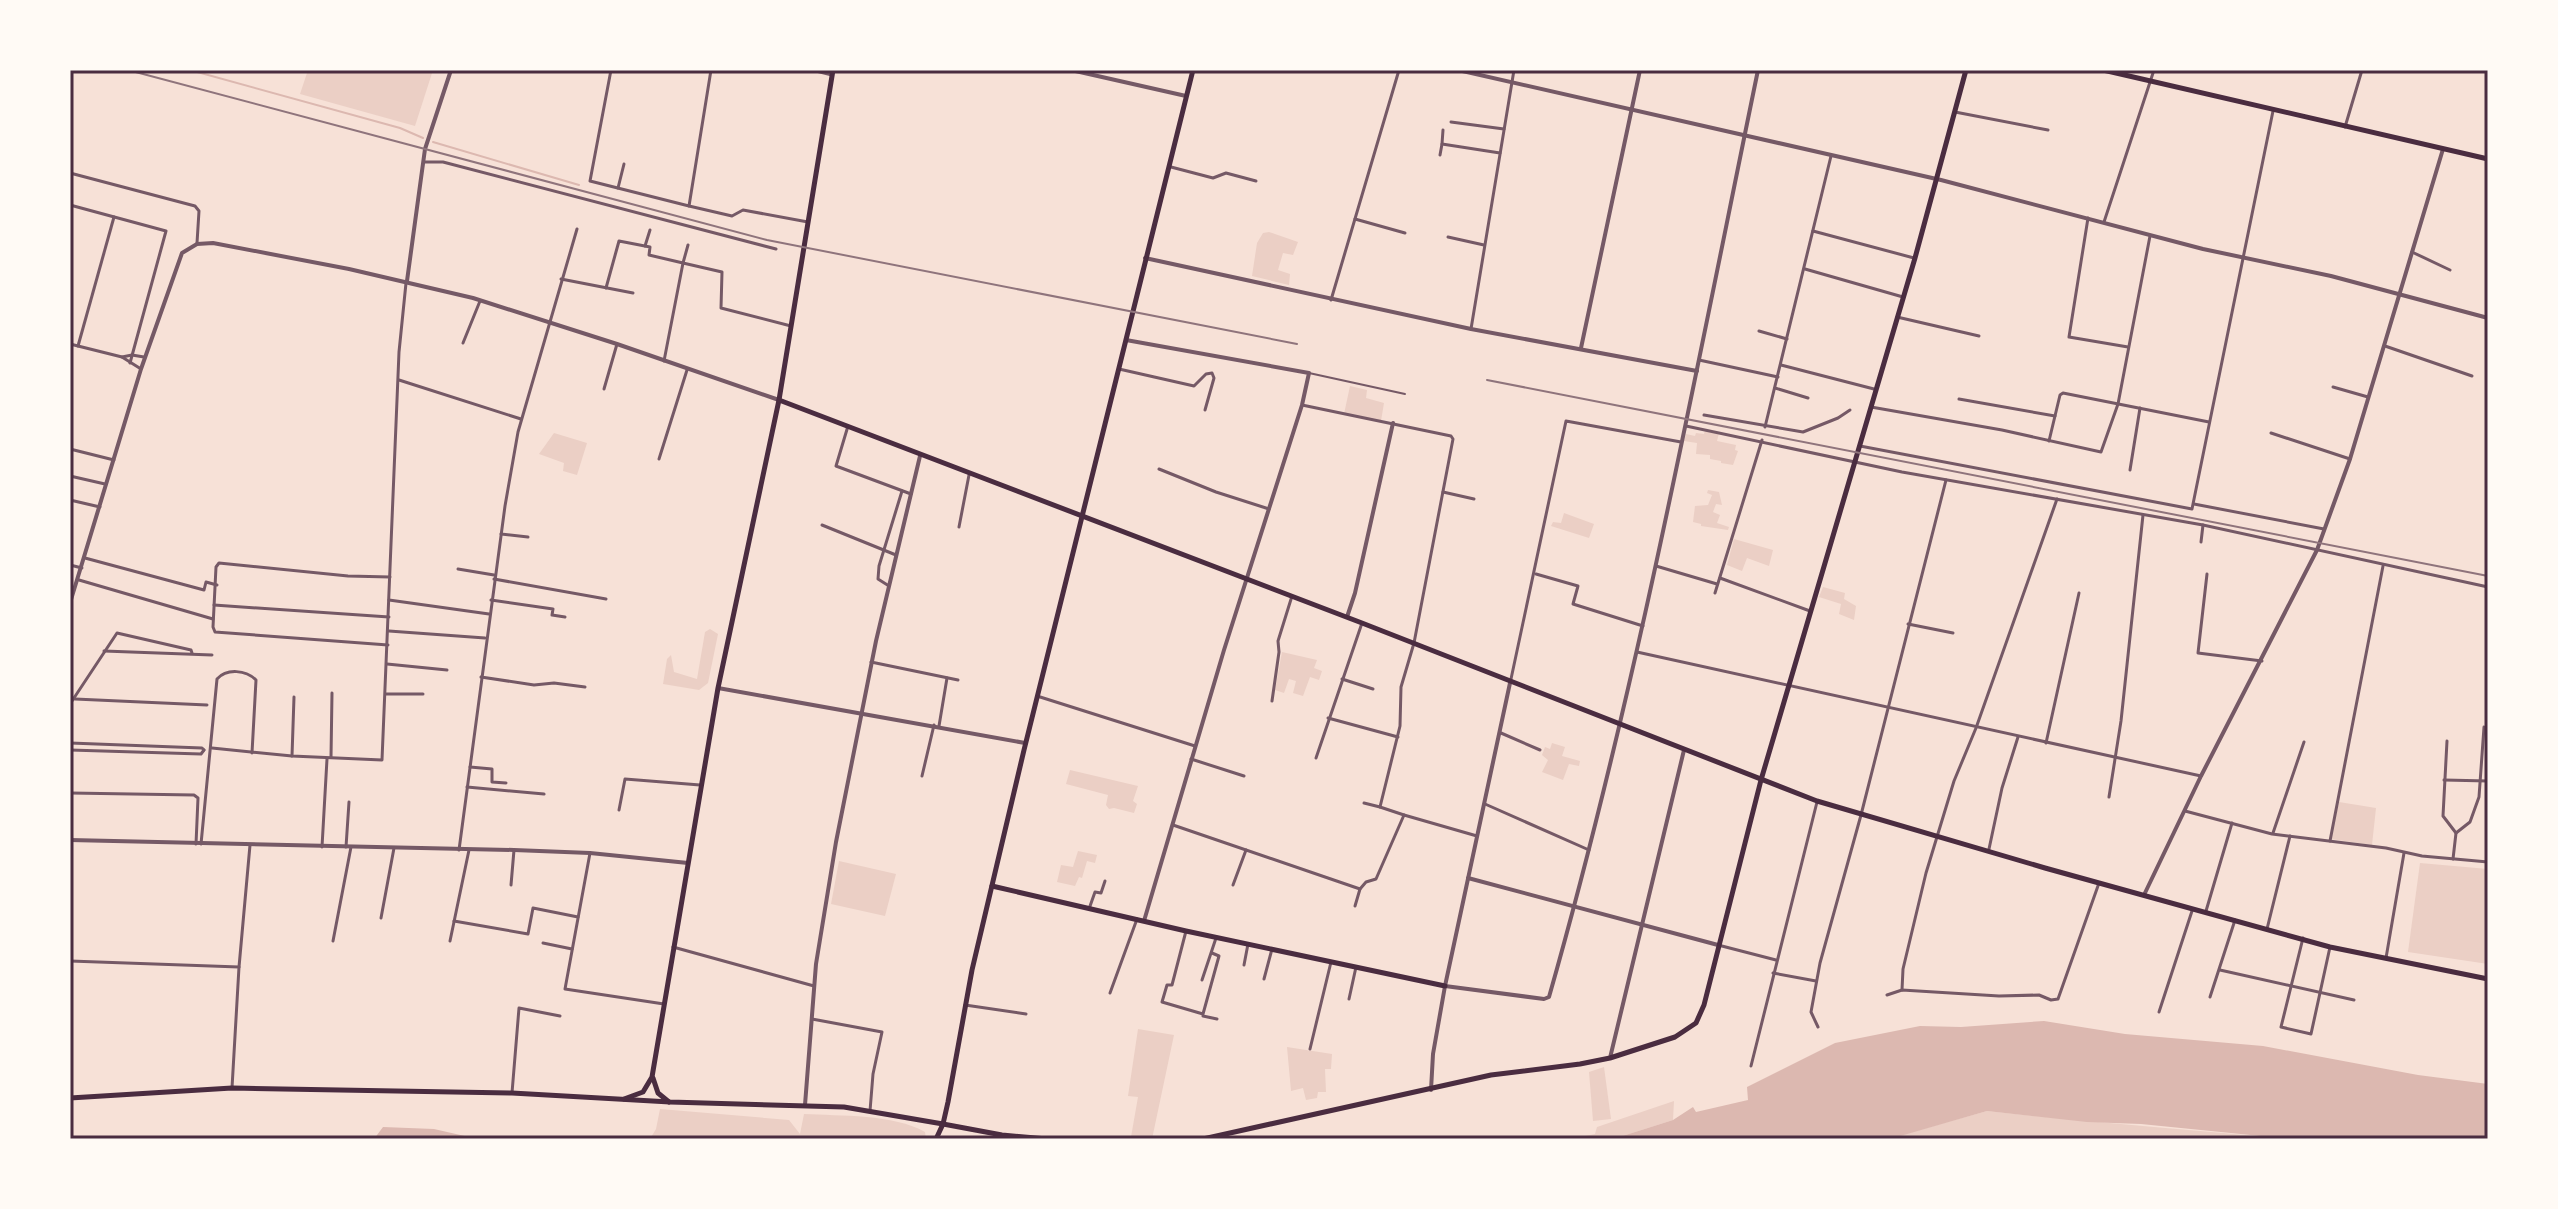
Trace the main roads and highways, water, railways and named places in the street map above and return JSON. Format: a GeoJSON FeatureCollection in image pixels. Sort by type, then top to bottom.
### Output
{"type":"FeatureCollection","features":[{"type":"Feature","properties":{"kind":"main road"},"geometry":{"type":"LineString","coordinates":[[939,1137],[965,1005],[1025,743],[1193,70]]}},
{"type":"Feature","properties":{"kind":"main road"},"geometry":{"type":"LineString","coordinates":[[1203,1139],[1491,1075],[1610,1058],[1675,1037],[1692,1027],[1704,1005],[1787,687],[1915,258],[1966,70]]}},
{"type":"Feature","properties":{"kind":"main road"},"geometry":{"type":"LineString","coordinates":[[2103,70],[2488,159]]}},
{"type":"Feature","properties":{"kind":"main road"},"geometry":{"type":"LineString","coordinates":[[624,1099],[643,1092],[652,1077],[718,688],[779,400],[832,72]]}},
{"type":"Feature","properties":{"kind":"main road"},"geometry":{"type":"LineString","coordinates":[[779,400],[1817,801],[2330,947],[2488,979]]}},
{"type":"Feature","properties":{"kind":"main road"},"geometry":{"type":"LineString","coordinates":[[992,886],[1216,938],[1445,986]]}},
{"type":"Feature","properties":{"kind":"main road"},"geometry":{"type":"LineString","coordinates":[[652,1077],[658,1093],[670,1102]]}},
{"type":"Feature","properties":{"kind":"main road"},"geometry":{"type":"LineString","coordinates":[[70,1098],[232,1088],[512,1093],[670,1102],[805,1105],[870,1111],[1002,1137],[1047,1139]]}},
{"type":"Feature","properties":{"kind":"waterway"},"geometry":{"type":"LineString","coordinates":[[190,70],[400,128],[423,138]]}},
{"type":"Feature","properties":{"kind":"waterway"},"geometry":{"type":"LineString","coordinates":[[433,142],[579,185]]}},
{"type":"Feature","properties":{"kind":"railway"},"geometry":{"type":"LineString","coordinates":[[128,70],[767,240],[1297,344]]}},
{"type":"Feature","properties":{"kind":"railway"},"geometry":{"type":"LineString","coordinates":[[1487,380],[2488,576]]}}]}
